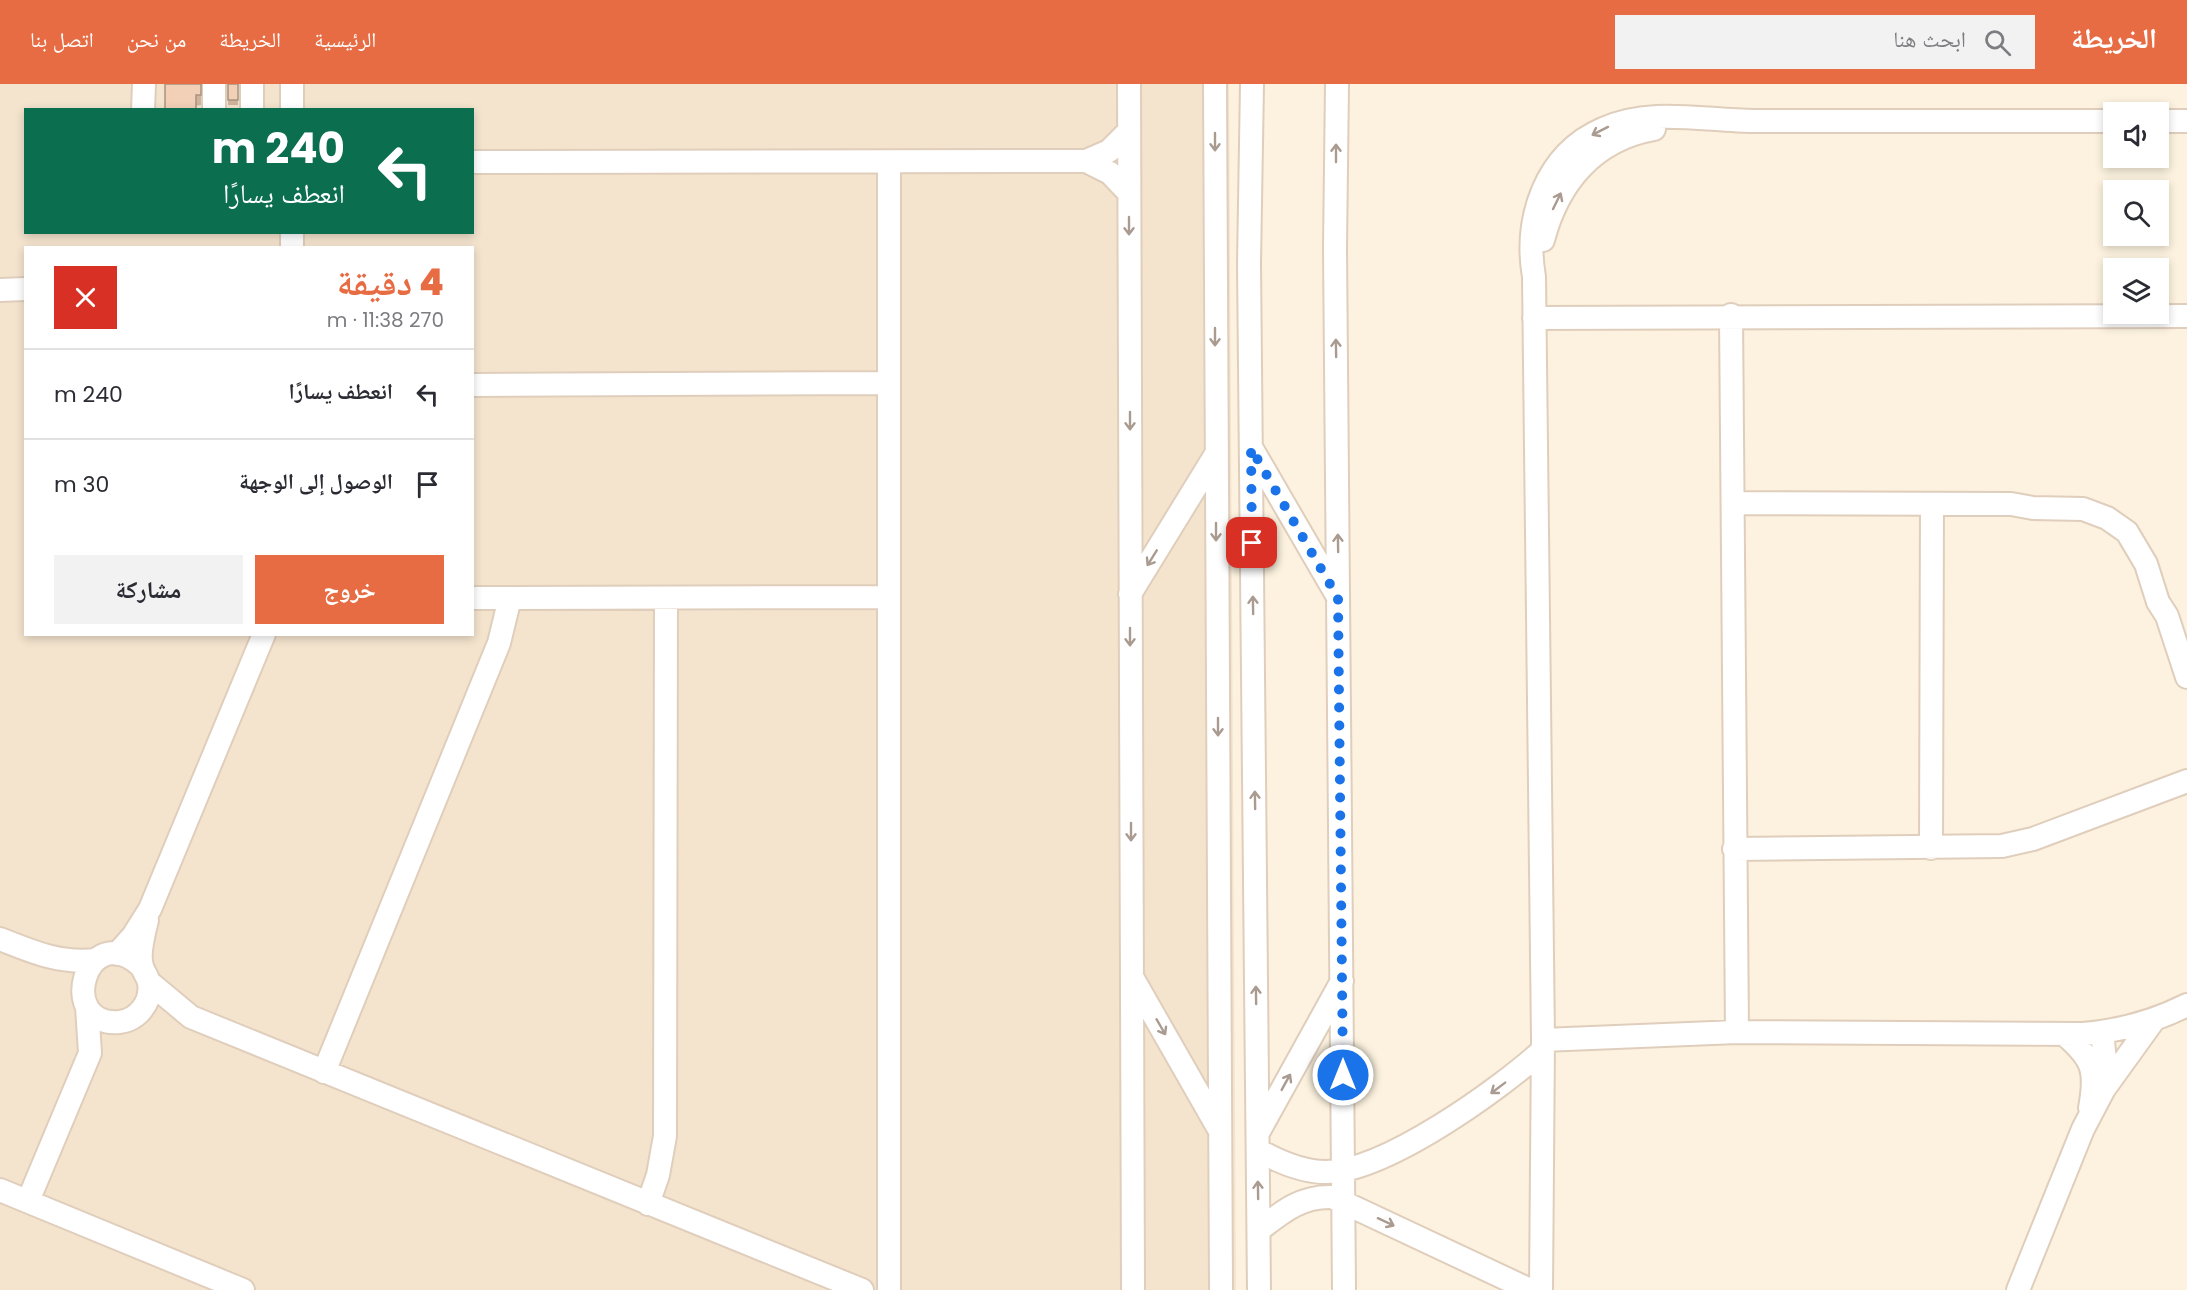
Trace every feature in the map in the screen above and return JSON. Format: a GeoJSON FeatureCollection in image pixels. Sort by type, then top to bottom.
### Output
{"type":"FeatureCollection","features":[{"type":"Feature","properties":{"kind":"street"},"geometry":{"type":"LineString","coordinates":[[143,108],[144,84]]}},
{"type":"Feature","properties":{"kind":"street"},"geometry":{"type":"LineString","coordinates":[[214,84],[214,108]]}},
{"type":"Feature","properties":{"kind":"street"},"geometry":{"type":"LineString","coordinates":[[252,84],[252,108]]}},
{"type":"Feature","properties":{"kind":"street"},"geometry":{"type":"LineString","coordinates":[[292,84],[292,108]]}},
{"type":"Feature","properties":{"kind":"street"},"geometry":{"type":"LineString","coordinates":[[1129,84],[1133,1290]]}},
{"type":"Feature","properties":{"kind":"street"},"geometry":{"type":"LineString","coordinates":[[1215,84],[1221,1290]]}},
{"type":"Feature","properties":{"kind":"street"},"geometry":{"type":"LineString","coordinates":[[1252,84],[1249,263],[1259,1290]]}},
{"type":"Feature","properties":{"kind":"street"},"geometry":{"type":"LineString","coordinates":[[1338,84],[1335,248],[1344,1290]]}},
{"type":"Feature","properties":{"kind":"street"},"geometry":{"type":"LineString","coordinates":[[1541,1290],[1543,1045],[1534,277],[1555,203],[1571,176],[1592,155],[1617,140],[1646,130],[1719,121],[2103,121]]}},
{"type":"Feature","properties":{"kind":"street"},"geometry":{"type":"LineString","coordinates":[[2169,121],[2187,121]]}},
{"type":"Feature","properties":{"kind":"street"},"geometry":{"type":"LineString","coordinates":[[474,162],[1086,161],[1109,151],[1129,130]]}},
{"type":"Feature","properties":{"kind":"street"},"geometry":{"type":"LineString","coordinates":[[1086,161],[1110,173],[1130,192]]}},
{"type":"Feature","properties":{"kind":"street"},"geometry":{"type":"LineString","coordinates":[[889,162],[889,1290]]}},
{"type":"Feature","properties":{"kind":"street"},"geometry":{"type":"LineString","coordinates":[[0,290],[24,289]]}},
{"type":"Feature","properties":{"kind":"street"},"geometry":{"type":"LineString","coordinates":[[1534,318],[1731,315],[2187,316]]}},
{"type":"Feature","properties":{"kind":"street"},"geometry":{"type":"LineString","coordinates":[[1731,315],[1737,1032]]}},
{"type":"Feature","properties":{"kind":"street"},"geometry":{"type":"LineString","coordinates":[[474,385],[889,383]]}},
{"type":"Feature","properties":{"kind":"street"},"geometry":{"type":"LineString","coordinates":[[1251,448],[1338,598]]}},
{"type":"Feature","properties":{"kind":"street"},"geometry":{"type":"LineString","coordinates":[[1130,594],[1216,454]]}},
{"type":"Feature","properties":{"kind":"street"},"geometry":{"type":"LineString","coordinates":[[1734,503],[2011,504],[2033,508],[2083,510],[2117,524],[2141,552],[2157,602],[2167,616],[2187,677]]}},
{"type":"Feature","properties":{"kind":"street"},"geometry":{"type":"LineString","coordinates":[[1931,848],[1932,504]]}},
{"type":"Feature","properties":{"kind":"street"},"geometry":{"type":"LineString","coordinates":[[474,598],[889,597]]}},
{"type":"Feature","properties":{"kind":"street"},"geometry":{"type":"LineString","coordinates":[[324,1072],[495,654],[505,626],[510,598]]}},
{"type":"Feature","properties":{"kind":"street"},"geometry":{"type":"LineString","coordinates":[[648,1204],[658,1176],[665,1136],[666,598]]}},
{"type":"Feature","properties":{"kind":"street"},"geometry":{"type":"LineString","coordinates":[[90,1053],[85,998],[86,971],[134,936],[150,909],[263,636]]}},
{"type":"Feature","properties":{"kind":"street"},"geometry":{"type":"LineString","coordinates":[[1734,849],[2002,846],[2033,839],[2187,781]]}},
{"type":"Feature","properties":{"kind":"street"},"geometry":{"type":"LineString","coordinates":[[28,1201],[90,1053],[132,1018],[147,1001],[145,974],[150,909]]}},
{"type":"Feature","properties":{"kind":"street"},"geometry":{"type":"LineString","coordinates":[[0,939],[48,958],[75,961],[126,955],[191,1017],[862,1290]]}},
{"type":"Feature","properties":{"kind":"street"},"geometry":{"type":"LineString","coordinates":[[48,958],[101,1019],[119,1022],[132,1018],[191,1017]]}},
{"type":"Feature","properties":{"kind":"street"},"geometry":{"type":"LineString","coordinates":[[1132,976],[1221,1132]]}},
{"type":"Feature","properties":{"kind":"street"},"geometry":{"type":"LineString","coordinates":[[1258,1142],[1342,979]]}},
{"type":"Feature","properties":{"kind":"street"},"geometry":{"type":"LineString","coordinates":[[1258,1142],[1274,1159],[1308,1170],[1343,1171],[1381,1156],[1444,1123],[1495,1091],[1543,1045],[1737,1032],[2064,1034],[2102,1032],[2153,1021],[2187,1005]]}},
{"type":"Feature","properties":{"kind":"street"},"geometry":{"type":"LineString","coordinates":[[2018,1290],[2084,1129],[2104,1089],[2153,1021]]}},
{"type":"Feature","properties":{"kind":"street"},"geometry":{"type":"LineString","coordinates":[[2102,1032],[2106,1070],[2104,1089]]}},
{"type":"Feature","properties":{"kind":"street"},"geometry":{"type":"LineString","coordinates":[[2064,1034],[2086,1054],[2093,1070],[2092,1096],[2084,1129]]}},
{"type":"Feature","properties":{"kind":"street"},"geometry":{"type":"LineString","coordinates":[[0,1190],[243,1290]]}},
{"type":"Feature","properties":{"kind":"street"},"geometry":{"type":"LineString","coordinates":[[1259,1230],[1298,1202],[1319,1197],[1344,1202],[1530,1290]]}},
{"type":"Feature","properties":{"kind":"shaded area"},"geometry":{"type":"Polygon","coordinates":[[[0,84],[1229,84],[1236,1290],[0,1290],[0,84]]]}},
{"type":"Feature","properties":{"kind":"building"},"geometry":{"type":"Polygon","coordinates":[[[165,84],[201,84],[201,95],[196,95],[196,108],[165,108],[165,84]]]}},
{"type":"Feature","properties":{"kind":"building"},"geometry":{"type":"Polygon","coordinates":[[[228,84],[238,84],[238,100],[228,100],[228,84]]]}},
{"type":"Feature","properties":{"kind":"route"},"geometry":{"type":"LineString","coordinates":[[1252,543],[1251,448],[1338,598],[1343,1075]]}}]}
